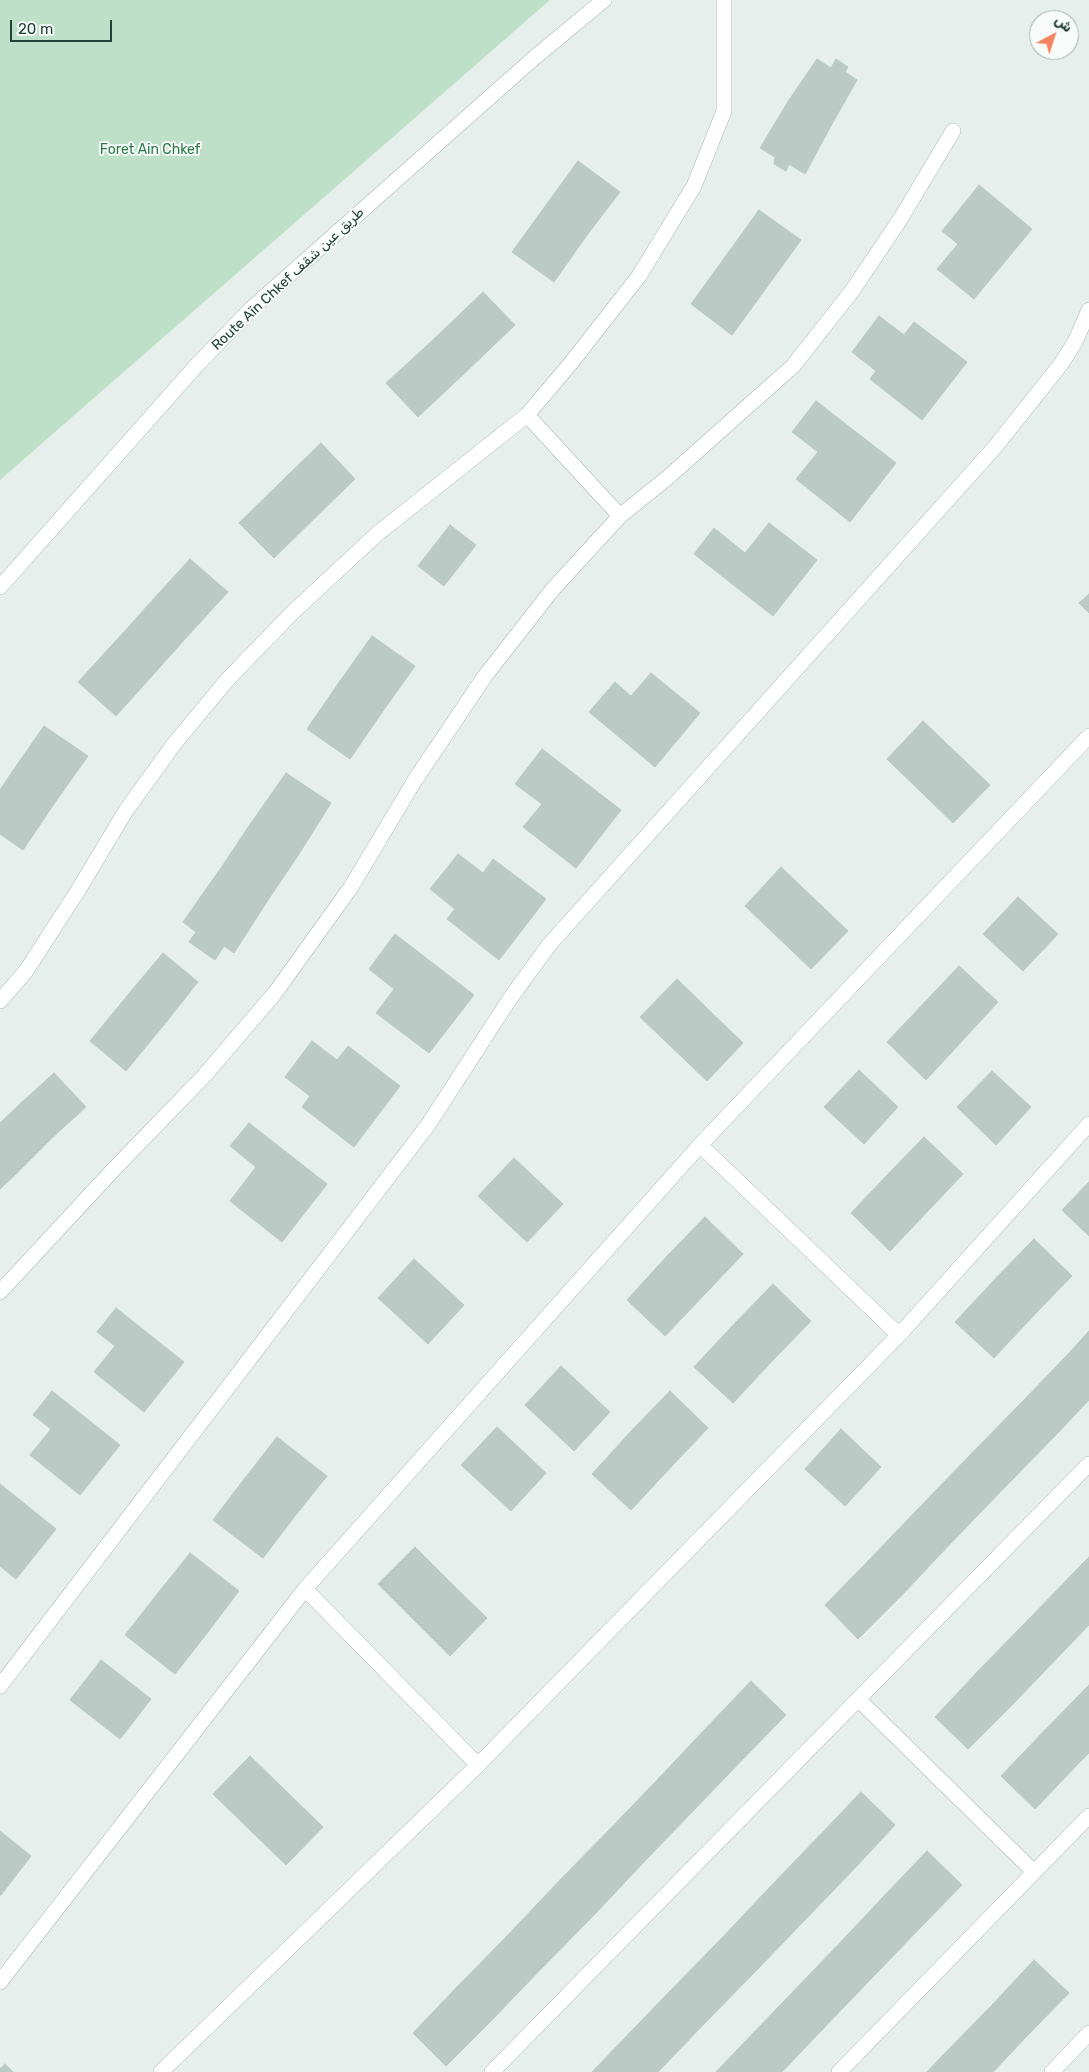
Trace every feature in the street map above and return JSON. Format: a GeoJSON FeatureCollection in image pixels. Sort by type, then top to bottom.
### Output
{"type":"FeatureCollection","features":[{"type":"Feature","properties":{"kind":"street","name":"Route Aïn Chkef طريق عين شقف"},"geometry":{"type":"LineString","coordinates":[[0,586],[196,366],[252,308],[534,58],[604,0]]}},
{"type":"Feature","properties":{"kind":"street"},"geometry":{"type":"LineString","coordinates":[[0,1001],[26,971],[79,889],[125,812],[174,744],[228,680],[292,612],[377,534],[527,415],[571,363],[639,276],[694,186],[724,111],[724,0]]}},
{"type":"Feature","properties":{"kind":"street"},"geometry":{"type":"LineString","coordinates":[[0,1292],[114,1169],[204,1076],[275,992],[351,887],[415,780],[485,676],[553,589],[620,516],[666,479],[793,366],[857,283],[901,218],[953,131]]}},
{"type":"Feature","properties":{"kind":"street"},"geometry":{"type":"LineString","coordinates":[[0,1686],[428,1125],[509,1000],[549,945],[995,447],[1061,364],[1075,342],[1089,310]]}},
{"type":"Feature","properties":{"kind":"street"},"geometry":{"type":"LineString","coordinates":[[527,415],[620,516]]}},
{"type":"Feature","properties":{"kind":"street"},"geometry":{"type":"LineString","coordinates":[[0,1982],[305,1588],[700,1145],[1089,736]]}},
{"type":"Feature","properties":{"kind":"street"},"geometry":{"type":"LineString","coordinates":[[161,2072],[478,1765],[898,1335],[1089,1124]]}},
{"type":"Feature","properties":{"kind":"street"},"geometry":{"type":"LineString","coordinates":[[700,1145],[898,1335]]}},
{"type":"Feature","properties":{"kind":"street"},"geometry":{"type":"LineString","coordinates":[[492,2072],[1089,1464]]}},
{"type":"Feature","properties":{"kind":"street"},"geometry":{"type":"LineString","coordinates":[[305,1588],[478,1765]]}},
{"type":"Feature","properties":{"kind":"street"},"geometry":{"type":"LineString","coordinates":[[858,1699],[1034,1872]]}},
{"type":"Feature","properties":{"kind":"street"},"geometry":{"type":"LineString","coordinates":[[839,2072],[1089,1816]]}},
{"type":"Feature","properties":{"kind":"street"},"geometry":{"type":"LineString","coordinates":[[1052,2072],[1089,2033]]}},
{"type":"Feature","properties":{"kind":"green space","name":"Foret Ain Chkef"},"geometry":{"type":"Polygon","coordinates":[[[0,0],[550,0],[0,480],[0,0]]]}},
{"type":"Feature","properties":{"kind":"building"},"geometry":{"type":"Polygon","coordinates":[[[817,59],[831,68],[836,59],[848,67],[845,72],[857,80],[832,124],[789,100],[817,59]]]}},
{"type":"Feature","properties":{"kind":"building"},"geometry":{"type":"Polygon","coordinates":[[[789,100],[832,124],[805,174],[789,164],[786,171],[774,164],[775,157],[760,148],[789,100]]]}},
{"type":"Feature","properties":{"kind":"building"},"geometry":{"type":"Polygon","coordinates":[[[578,161],[620,192],[587,235],[546,205],[578,161]]]}},
{"type":"Feature","properties":{"kind":"building"},"geometry":{"type":"Polygon","coordinates":[[[979,185],[1032,229],[974,299],[937,269],[958,244],[942,231],[979,185]]]}},
{"type":"Feature","properties":{"kind":"building"},"geometry":{"type":"Polygon","coordinates":[[[546,205],[587,235],[554,282],[512,252],[546,205]]]}},
{"type":"Feature","properties":{"kind":"building"},"geometry":{"type":"Polygon","coordinates":[[[759,210],[801,240],[767,287],[725,257],[759,210]]]}},
{"type":"Feature","properties":{"kind":"building"},"geometry":{"type":"Polygon","coordinates":[[[725,257],[767,287],[732,335],[691,304],[725,257]]]}},
{"type":"Feature","properties":{"kind":"building"},"geometry":{"type":"Polygon","coordinates":[[[483,292],[515,325],[467,371],[435,338],[483,292]]]}},
{"type":"Feature","properties":{"kind":"building"},"geometry":{"type":"Polygon","coordinates":[[[879,316],[904,335],[914,322],[967,362],[922,420],[870,379],[876,371],[852,352],[879,316]]]}},
{"type":"Feature","properties":{"kind":"building"},"geometry":{"type":"Polygon","coordinates":[[[435,338],[467,371],[418,417],[386,383],[435,338]]]}},
{"type":"Feature","properties":{"kind":"building"},"geometry":{"type":"Polygon","coordinates":[[[816,401],[896,463],[850,522],[796,479],[818,452],[792,432],[816,401]]]}},
{"type":"Feature","properties":{"kind":"building"},"geometry":{"type":"Polygon","coordinates":[[[321,443],[355,479],[321,512],[287,476],[321,443]]]}},
{"type":"Feature","properties":{"kind":"building"},"geometry":{"type":"Polygon","coordinates":[[[287,476],[321,512],[274,558],[239,523],[287,476]]]}},
{"type":"Feature","properties":{"kind":"building"},"geometry":{"type":"Polygon","coordinates":[[[769,523],[817,560],[773,616],[694,554],[714,528],[745,553],[769,523]]]}},
{"type":"Feature","properties":{"kind":"building"},"geometry":{"type":"Polygon","coordinates":[[[450,525],[476,545],[444,586],[418,566],[450,525]]]}},
{"type":"Feature","properties":{"kind":"building"},"geometry":{"type":"Polygon","coordinates":[[[190,559],[228,592],[195,628],[158,594],[190,559]]]}},
{"type":"Feature","properties":{"kind":"building"},"geometry":{"type":"Polygon","coordinates":[[[158,594],[195,628],[160,667],[123,633],[158,594]]]}},
{"type":"Feature","properties":{"kind":"building"},"geometry":{"type":"Polygon","coordinates":[[[1089,594],[1089,613],[1079,603],[1089,594]]]}},
{"type":"Feature","properties":{"kind":"building"},"geometry":{"type":"Polygon","coordinates":[[[123,633],[160,667],[116,716],[78,682],[123,633]]]}},
{"type":"Feature","properties":{"kind":"building"},"geometry":{"type":"Polygon","coordinates":[[[372,636],[415,666],[383,711],[340,681],[372,636]]]}},
{"type":"Feature","properties":{"kind":"building"},"geometry":{"type":"Polygon","coordinates":[[[651,673],[700,713],[655,767],[589,712],[615,682],[631,696],[651,673]]]}},
{"type":"Feature","properties":{"kind":"building"},"geometry":{"type":"Polygon","coordinates":[[[340,681],[383,711],[350,759],[307,729],[340,681]]]}},
{"type":"Feature","properties":{"kind":"building"},"geometry":{"type":"Polygon","coordinates":[[[923,721],[990,785],[953,823],[887,759],[923,721]]]}},
{"type":"Feature","properties":{"kind":"building"},"geometry":{"type":"Polygon","coordinates":[[[44,726],[88,756],[56,801],[12,772],[44,726]]]}},
{"type":"Feature","properties":{"kind":"building"},"geometry":{"type":"Polygon","coordinates":[[[542,749],[621,810],[576,868],[523,827],[542,804],[515,784],[542,749]]]}},
{"type":"Feature","properties":{"kind":"building"},"geometry":{"type":"Polygon","coordinates":[[[12,772],[56,801],[23,850],[0,834],[0,790],[12,772]]]}},
{"type":"Feature","properties":{"kind":"building"},"geometry":{"type":"Polygon","coordinates":[[[286,773],[331,803],[299,854],[251,823],[286,773]]]}},
{"type":"Feature","properties":{"kind":"building"},"geometry":{"type":"Polygon","coordinates":[[[251,823],[299,854],[270,897],[223,865],[251,823]]]}},
{"type":"Feature","properties":{"kind":"building"},"geometry":{"type":"Polygon","coordinates":[[[458,854],[483,873],[493,859],[546,899],[499,960],[447,919],[455,909],[430,889],[458,854]]]}},
{"type":"Feature","properties":{"kind":"building"},"geometry":{"type":"Polygon","coordinates":[[[223,865],[270,897],[234,953],[224,946],[215,960],[189,942],[196,932],[183,922],[223,865]]]}},
{"type":"Feature","properties":{"kind":"building"},"geometry":{"type":"Polygon","coordinates":[[[781,867],[848,931],[811,969],[745,906],[781,867]]]}},
{"type":"Feature","properties":{"kind":"building"},"geometry":{"type":"Polygon","coordinates":[[[1018,897],[1058,934],[1023,971],[983,934],[1018,897]]]}},
{"type":"Feature","properties":{"kind":"building"},"geometry":{"type":"Polygon","coordinates":[[[395,934],[474,995],[429,1053],[376,1013],[394,989],[369,969],[395,934]]]}},
{"type":"Feature","properties":{"kind":"building"},"geometry":{"type":"Polygon","coordinates":[[[163,953],[198,982],[163,1026],[127,996],[163,953]]]}},
{"type":"Feature","properties":{"kind":"building"},"geometry":{"type":"Polygon","coordinates":[[[959,966],[998,1002],[963,1040],[924,1003],[959,966]]]}},
{"type":"Feature","properties":{"kind":"building"},"geometry":{"type":"Polygon","coordinates":[[[677,979],[743,1043],[707,1081],[640,1017],[677,979]]]}},
{"type":"Feature","properties":{"kind":"building"},"geometry":{"type":"Polygon","coordinates":[[[127,996],[163,1026],[126,1071],[90,1041],[127,996]]]}},
{"type":"Feature","properties":{"kind":"building"},"geometry":{"type":"Polygon","coordinates":[[[924,1003],[963,1040],[926,1080],[887,1042],[924,1003]]]}},
{"type":"Feature","properties":{"kind":"building"},"geometry":{"type":"Polygon","coordinates":[[[312,1041],[337,1060],[348,1046],[400,1086],[354,1147],[302,1107],[310,1096],[285,1077],[312,1041]]]}},
{"type":"Feature","properties":{"kind":"building"},"geometry":{"type":"Polygon","coordinates":[[[859,1070],[898,1107],[864,1144],[824,1107],[859,1070]]]}},
{"type":"Feature","properties":{"kind":"building"},"geometry":{"type":"Polygon","coordinates":[[[992,1071],[1031,1107],[996,1145],[957,1107],[992,1071]]]}},
{"type":"Feature","properties":{"kind":"building"},"geometry":{"type":"Polygon","coordinates":[[[54,1073],[86,1107],[53,1137],[21,1103],[54,1073]]]}},
{"type":"Feature","properties":{"kind":"building"},"geometry":{"type":"Polygon","coordinates":[[[21,1103],[53,1137],[16,1174],[0,1157],[0,1123],[21,1103]]]}},
{"type":"Feature","properties":{"kind":"building"},"geometry":{"type":"Polygon","coordinates":[[[249,1123],[327,1184],[282,1242],[230,1201],[256,1167],[230,1146],[249,1123]]]}},
{"type":"Feature","properties":{"kind":"building"},"geometry":{"type":"Polygon","coordinates":[[[924,1137],[963,1174],[928,1211],[889,1173],[924,1137]]]}},
{"type":"Feature","properties":{"kind":"building"},"geometry":{"type":"Polygon","coordinates":[[[0,1157],[16,1174],[0,1189],[0,1157]]]}},
{"type":"Feature","properties":{"kind":"building"},"geometry":{"type":"Polygon","coordinates":[[[514,1158],[563,1204],[527,1242],[478,1196],[514,1158]]]}},
{"type":"Feature","properties":{"kind":"building"},"geometry":{"type":"Polygon","coordinates":[[[889,1173],[928,1211],[890,1251],[851,1213],[889,1173]]]}},
{"type":"Feature","properties":{"kind":"building"},"geometry":{"type":"Polygon","coordinates":[[[1089,1182],[1089,1236],[1062,1210],[1089,1182]]]}},
{"type":"Feature","properties":{"kind":"building"},"geometry":{"type":"Polygon","coordinates":[[[705,1217],[743,1254],[707,1292],[668,1255],[705,1217]]]}},
{"type":"Feature","properties":{"kind":"building"},"geometry":{"type":"Polygon","coordinates":[[[1034,1239],[1072,1276],[1036,1313],[997,1277],[1034,1239]]]}},
{"type":"Feature","properties":{"kind":"building"},"geometry":{"type":"Polygon","coordinates":[[[668,1255],[707,1292],[665,1336],[627,1300],[668,1255]]]}},
{"type":"Feature","properties":{"kind":"building"},"geometry":{"type":"Polygon","coordinates":[[[414,1259],[464,1305],[428,1344],[378,1298],[414,1259]]]}},
{"type":"Feature","properties":{"kind":"building"},"geometry":{"type":"Polygon","coordinates":[[[997,1277],[1036,1313],[994,1358],[955,1322],[997,1277]]]}},
{"type":"Feature","properties":{"kind":"building"},"geometry":{"type":"Polygon","coordinates":[[[773,1284],[811,1321],[775,1358],[736,1322],[773,1284]]]}},
{"type":"Feature","properties":{"kind":"building"},"geometry":{"type":"Polygon","coordinates":[[[116,1308],[184,1362],[144,1412],[94,1372],[115,1346],[97,1332],[116,1308]]]}},
{"type":"Feature","properties":{"kind":"building"},"geometry":{"type":"Polygon","coordinates":[[[736,1322],[775,1358],[733,1403],[694,1367],[736,1322]]]}},
{"type":"Feature","properties":{"kind":"building"},"geometry":{"type":"Polygon","coordinates":[[[1089,1331],[1089,1368],[1071,1351],[1089,1331]]]}},
{"type":"Feature","properties":{"kind":"building"},"geometry":{"type":"Polygon","coordinates":[[[1071,1351],[1089,1368],[1089,1400],[1055,1436],[1021,1403],[1071,1351]]]}},
{"type":"Feature","properties":{"kind":"building"},"geometry":{"type":"Polygon","coordinates":[[[561,1366],[610,1412],[574,1451],[525,1405],[561,1366]]]}},
{"type":"Feature","properties":{"kind":"building"},"geometry":{"type":"Polygon","coordinates":[[[52,1391],[120,1445],[80,1495],[30,1455],[51,1429],[33,1415],[52,1391]]]}},
{"type":"Feature","properties":{"kind":"building"},"geometry":{"type":"Polygon","coordinates":[[[670,1391],[708,1428],[672,1466],[633,1429],[670,1391]]]}},
{"type":"Feature","properties":{"kind":"building"},"geometry":{"type":"Polygon","coordinates":[[[1021,1403],[1055,1436],[1006,1486],[972,1453],[1021,1403]]]}},
{"type":"Feature","properties":{"kind":"building"},"geometry":{"type":"Polygon","coordinates":[[[497,1427],[546,1473],[511,1511],[461,1465],[497,1427]]]}},
{"type":"Feature","properties":{"kind":"building"},"geometry":{"type":"Polygon","coordinates":[[[633,1429],[672,1466],[631,1510],[592,1474],[633,1429]]]}},
{"type":"Feature","properties":{"kind":"building"},"geometry":{"type":"Polygon","coordinates":[[[841,1429],[881,1467],[845,1506],[805,1469],[841,1429]]]}},
{"type":"Feature","properties":{"kind":"building"},"geometry":{"type":"Polygon","coordinates":[[[277,1437],[327,1476],[295,1516],[245,1478],[277,1437]]]}},
{"type":"Feature","properties":{"kind":"building"},"geometry":{"type":"Polygon","coordinates":[[[972,1453],[1006,1486],[951,1543],[917,1510],[972,1453]]]}},
{"type":"Feature","properties":{"kind":"building"},"geometry":{"type":"Polygon","coordinates":[[[245,1478],[295,1516],[263,1558],[213,1520],[245,1478]]]}},
{"type":"Feature","properties":{"kind":"building"},"geometry":{"type":"Polygon","coordinates":[[[0,1484],[56,1529],[16,1579],[0,1566],[0,1484]]]}},
{"type":"Feature","properties":{"kind":"building"},"geometry":{"type":"Polygon","coordinates":[[[917,1510],[951,1543],[903,1594],[868,1561],[917,1510]]]}},
{"type":"Feature","properties":{"kind":"building"},"geometry":{"type":"Polygon","coordinates":[[[415,1547],[451,1583],[414,1620],[378,1584],[415,1547]]]}},
{"type":"Feature","properties":{"kind":"building"},"geometry":{"type":"Polygon","coordinates":[[[190,1553],[239,1591],[208,1632],[158,1593],[190,1553]]]}},
{"type":"Feature","properties":{"kind":"building"},"geometry":{"type":"Polygon","coordinates":[[[1089,1557],[1089,1571],[1082,1564],[1089,1557]]]}},
{"type":"Feature","properties":{"kind":"building"},"geometry":{"type":"Polygon","coordinates":[[[868,1561],[903,1594],[858,1639],[825,1605],[868,1561]]]}},
{"type":"Feature","properties":{"kind":"building"},"geometry":{"type":"Polygon","coordinates":[[[1082,1564],[1089,1571],[1089,1625],[1061,1654],[1027,1621],[1082,1564]]]}},
{"type":"Feature","properties":{"kind":"building"},"geometry":{"type":"Polygon","coordinates":[[[451,1583],[487,1618],[450,1656],[414,1620],[451,1583]]]}},
{"type":"Feature","properties":{"kind":"building"},"geometry":{"type":"Polygon","coordinates":[[[158,1593],[208,1632],[175,1674],[125,1635],[158,1593]]]}},
{"type":"Feature","properties":{"kind":"building"},"geometry":{"type":"Polygon","coordinates":[[[1027,1621],[1061,1654],[1013,1704],[978,1671],[1027,1621]]]}},
{"type":"Feature","properties":{"kind":"building"},"geometry":{"type":"Polygon","coordinates":[[[101,1660],[151,1699],[120,1739],[70,1700],[101,1660]]]}},
{"type":"Feature","properties":{"kind":"building"},"geometry":{"type":"Polygon","coordinates":[[[978,1671],[1013,1704],[968,1749],[935,1717],[978,1671]]]}},
{"type":"Feature","properties":{"kind":"building"},"geometry":{"type":"Polygon","coordinates":[[[751,1681],[786,1715],[744,1758],[709,1725],[751,1681]]]}},
{"type":"Feature","properties":{"kind":"building"},"geometry":{"type":"Polygon","coordinates":[[[1089,1685],[1089,1753],[1079,1763],[1045,1730],[1089,1685]]]}},
{"type":"Feature","properties":{"kind":"building"},"geometry":{"type":"Polygon","coordinates":[[[709,1725],[744,1758],[694,1810],[659,1778],[709,1725]]]}},
{"type":"Feature","properties":{"kind":"building"},"geometry":{"type":"Polygon","coordinates":[[[1045,1730],[1079,1763],[1035,1809],[1001,1776],[1045,1730]]]}},
{"type":"Feature","properties":{"kind":"building"},"geometry":{"type":"Polygon","coordinates":[[[250,1756],[287,1792],[250,1830],[213,1794],[250,1756]]]}},
{"type":"Feature","properties":{"kind":"building"},"geometry":{"type":"Polygon","coordinates":[[[659,1778],[694,1810],[643,1863],[609,1830],[659,1778]]]}},
{"type":"Feature","properties":{"kind":"building"},"geometry":{"type":"Polygon","coordinates":[[[287,1792],[323,1827],[286,1865],[250,1830],[287,1792]]]}},
{"type":"Feature","properties":{"kind":"building"},"geometry":{"type":"Polygon","coordinates":[[[861,1792],[895,1825],[854,1869],[819,1836],[861,1792]]]}},
{"type":"Feature","properties":{"kind":"building"},"geometry":{"type":"Polygon","coordinates":[[[609,1830],[643,1863],[595,1914],[560,1880],[609,1830]]]}},
{"type":"Feature","properties":{"kind":"building"},"geometry":{"type":"Polygon","coordinates":[[[0,1831],[31,1856],[1,1895],[0,1895],[0,1831]]]}},
{"type":"Feature","properties":{"kind":"building"},"geometry":{"type":"Polygon","coordinates":[[[819,1836],[854,1869],[803,1922],[769,1888],[819,1836]]]}},
{"type":"Feature","properties":{"kind":"building"},"geometry":{"type":"Polygon","coordinates":[[[927,1851],[962,1885],[920,1928],[885,1895],[927,1851]]]}},
{"type":"Feature","properties":{"kind":"building"},"geometry":{"type":"Polygon","coordinates":[[[560,1880],[595,1914],[540,1970],[506,1937],[560,1880]]]}},
{"type":"Feature","properties":{"kind":"building"},"geometry":{"type":"Polygon","coordinates":[[[769,1888],[803,1922],[753,1974],[719,1941],[769,1888]]]}},
{"type":"Feature","properties":{"kind":"building"},"geometry":{"type":"Polygon","coordinates":[[[885,1895],[920,1928],[870,1980],[835,1948],[885,1895]]]}},
{"type":"Feature","properties":{"kind":"building"},"geometry":{"type":"Polygon","coordinates":[[[506,1937],[540,1970],[491,2021],[457,1987],[506,1937]]]}},
{"type":"Feature","properties":{"kind":"building"},"geometry":{"type":"Polygon","coordinates":[[[719,1941],[753,1974],[704,2024],[670,1991],[719,1941]]]}},
{"type":"Feature","properties":{"kind":"building"},"geometry":{"type":"Polygon","coordinates":[[[835,1948],[870,1980],[820,2032],[785,2000],[835,1948]]]}},
{"type":"Feature","properties":{"kind":"building"},"geometry":{"type":"Polygon","coordinates":[[[1034,1960],[1069,1993],[1027,2036],[993,2004],[1034,1960]]]}},
{"type":"Feature","properties":{"kind":"building"},"geometry":{"type":"Polygon","coordinates":[[[457,1987],[491,2021],[446,2066],[413,2033],[457,1987]]]}},
{"type":"Feature","properties":{"kind":"building"},"geometry":{"type":"Polygon","coordinates":[[[670,1991],[704,2024],[658,2072],[640,2072],[615,2048],[670,1991]]]}},
{"type":"Feature","properties":{"kind":"building"},"geometry":{"type":"Polygon","coordinates":[[[785,2000],[820,2032],[782,2072],[759,2072],[737,2050],[785,2000]]]}},
{"type":"Feature","properties":{"kind":"building"},"geometry":{"type":"Polygon","coordinates":[[[993,2004],[1027,2036],[993,2072],[959,2072],[942,2056],[993,2004]]]}},
{"type":"Feature","properties":{"kind":"building"},"geometry":{"type":"Polygon","coordinates":[[[615,2048],[640,2072],[592,2072],[615,2048]]]}},
{"type":"Feature","properties":{"kind":"building"},"geometry":{"type":"Polygon","coordinates":[[[737,2050],[759,2072],[716,2072],[737,2050]]]}},
{"type":"Feature","properties":{"kind":"building"},"geometry":{"type":"Polygon","coordinates":[[[942,2056],[959,2072],[927,2072],[942,2056]]]}},
{"type":"Feature","properties":{"kind":"building"},"geometry":{"type":"Polygon","coordinates":[[[5,2064],[13,2072],[0,2072],[0,2069],[5,2064]]]}}]}
